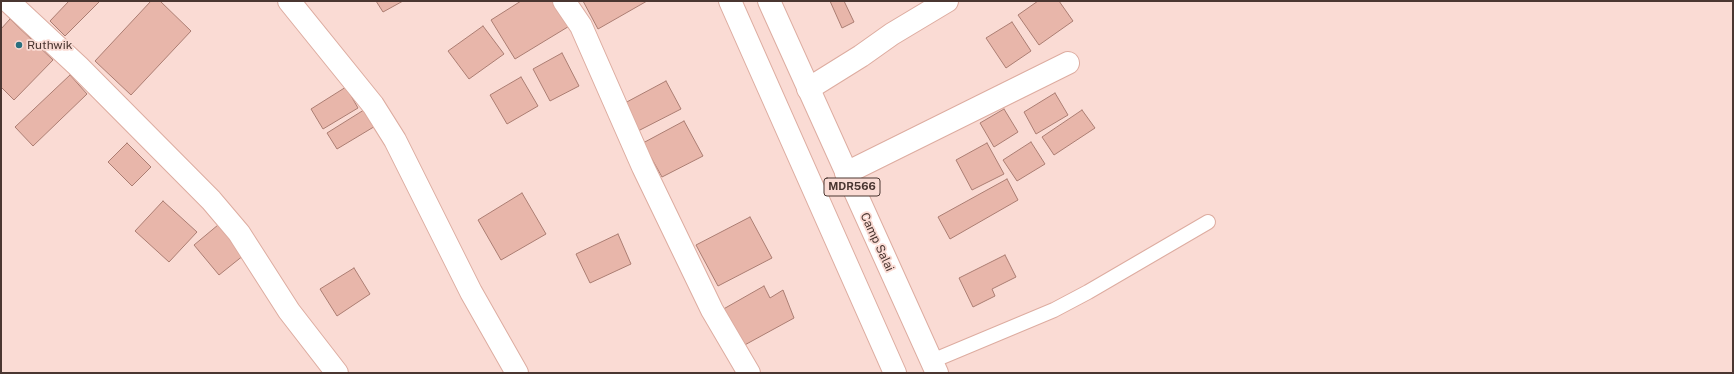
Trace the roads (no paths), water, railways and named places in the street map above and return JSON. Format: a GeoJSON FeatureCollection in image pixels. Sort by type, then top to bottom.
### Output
{"type":"FeatureCollection","features":[{"type":"Feature","properties":{"kind":"street"},"geometry":{"type":"LineString","coordinates":[[8,1],[78,66],[211,200],[239,233],[289,311],[337,373]]}},
{"type":"Feature","properties":{"kind":"street"},"geometry":{"type":"LineString","coordinates":[[289,1],[373,105],[395,140],[471,292],[517,373]]}},
{"type":"Feature","properties":{"kind":"street"},"geometry":{"type":"LineString","coordinates":[[564,1],[581,26],[644,167],[712,310],[749,373]]}},
{"type":"Feature","properties":{"kind":"street","name":"MDR566"},"geometry":{"type":"LineString","coordinates":[[730,1],[895,373]]}},
{"type":"Feature","properties":{"kind":"street","name":"Camp Salai"},"geometry":{"type":"LineString","coordinates":[[769,1],[934,367]]}},
{"type":"Feature","properties":{"kind":"street"},"geometry":{"type":"LineString","coordinates":[[808,89],[861,56],[892,34],[947,1]]}},
{"type":"Feature","properties":{"kind":"street"},"geometry":{"type":"LineString","coordinates":[[846,173],[1068,63]]}},
{"type":"Feature","properties":{"kind":"lane"},"geometry":{"type":"LineString","coordinates":[[934,367],[1054,310],[1088,292],[1208,222]]}},
{"type":"Feature","properties":{"kind":"place","name":"Ruthwik"},"geometry":{"type":"Point","coordinates":[19,45]}}]}
